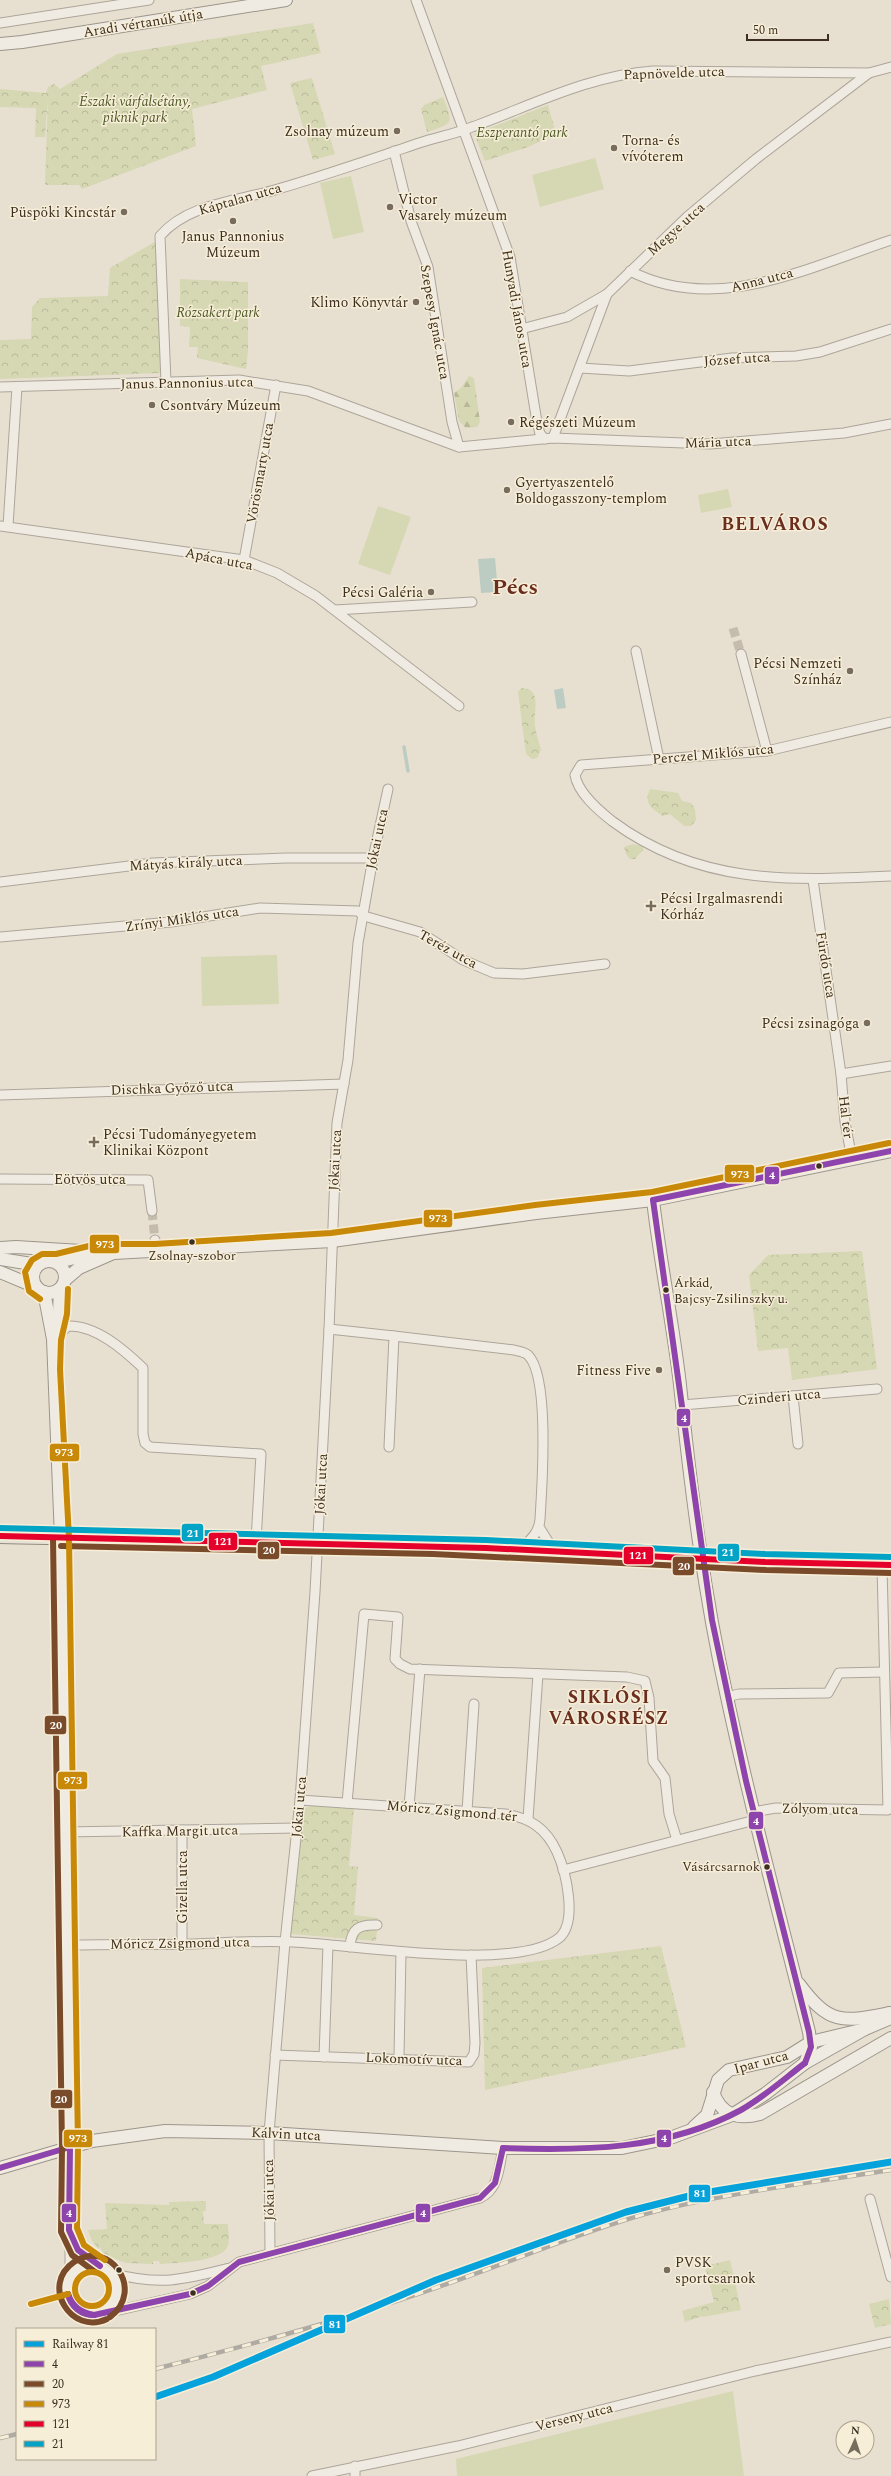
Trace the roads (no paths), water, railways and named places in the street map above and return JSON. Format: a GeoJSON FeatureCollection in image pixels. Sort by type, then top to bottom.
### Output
{"type":"FeatureCollection","features":[{"type":"Feature","properties":{"kind":"main road"},"geometry":{"type":"LineString","coordinates":[[0,1536],[256,1541],[558,1550],[702,1559],[886,1566]]}},
{"type":"Feature","properties":{"kind":"street","name":"Aradi vértanúk útja"},"geometry":{"type":"LineString","coordinates":[[0,23],[149,0]]}},
{"type":"Feature","properties":{"kind":"street","name":"Aradi vértanúk útja"},"geometry":{"type":"LineString","coordinates":[[0,44],[22,42],[286,0]]}},
{"type":"Feature","properties":{"kind":"street","name":"Hunyadi János utca"},"geometry":{"type":"LineString","coordinates":[[416,0],[465,129],[510,257],[536,422],[540,434],[549,438]]}},
{"type":"Feature","properties":{"kind":"street","name":"Papnövelde utca"},"geometry":{"type":"LineString","coordinates":[[465,129],[586,84],[627,73],[869,73],[891,68]]}},
{"type":"Feature","properties":{"kind":"street","name":"Megye utca"},"geometry":{"type":"LineString","coordinates":[[549,438],[580,368],[588,339],[607,294],[687,217],[756,159],[827,103],[869,73]]}},
{"type":"Feature","properties":{"kind":"street","name":"Káptalan utca"},"geometry":{"type":"LineString","coordinates":[[166,382],[160,236],[167,228],[203,208],[252,197],[465,129]]}},
{"type":"Feature","properties":{"kind":"street","name":"Szepesy Ignác utca"},"geometry":{"type":"LineString","coordinates":[[394,151],[411,221],[428,267],[452,422],[459,447]]}},
{"type":"Feature","properties":{"kind":"street","name":"Anna utca"},"geometry":{"type":"LineString","coordinates":[[630,271],[646,279],[663,284],[697,290],[730,290],[775,279],[891,240]]}},
{"type":"Feature","properties":{"kind":"street"},"geometry":{"type":"LineString","coordinates":[[521,329],[567,317],[607,294]]}},
{"type":"Feature","properties":{"kind":"street","name":"József utca"},"geometry":{"type":"LineString","coordinates":[[580,368],[629,371],[732,358],[796,356],[820,352],[891,329]]}},
{"type":"Feature","properties":{"kind":"street","name":"Janus Pannonius utca"},"geometry":{"type":"LineString","coordinates":[[0,387],[239,380],[308,391],[459,447]]}},
{"type":"Feature","properties":{"kind":"street","name":"Vörösmarty utca"},"geometry":{"type":"LineString","coordinates":[[244,560],[276,385]]}},
{"type":"Feature","properties":{"kind":"street"},"geometry":{"type":"LineString","coordinates":[[4,526],[17,387]]}},
{"type":"Feature","properties":{"kind":"street","name":"Mária utca"},"geometry":{"type":"LineString","coordinates":[[459,447],[549,438],[710,444],[844,433],[891,424]]}},
{"type":"Feature","properties":{"kind":"street","name":"Apáca utca"},"geometry":{"type":"LineString","coordinates":[[4,526],[244,560],[277,573],[316,596],[459,706]]}},
{"type":"Feature","properties":{"kind":"street"},"geometry":{"type":"LineString","coordinates":[[335,610],[472,602]]}},
{"type":"Feature","properties":{"kind":"street"},"geometry":{"type":"LineString","coordinates":[[636,651],[659,759]]}},
{"type":"Feature","properties":{"kind":"street"},"geometry":{"type":"LineString","coordinates":[[741,654],[767,750]]}},
{"type":"Feature","properties":{"kind":"street","name":"Perczel Miklós utca"},"geometry":{"type":"LineString","coordinates":[[813,880],[736,874],[697,866],[663,850],[619,825],[598,810],[576,781],[576,770],[581,765],[767,750],[891,722]]}},
{"type":"Feature","properties":{"kind":"street","name":"Jókai utca"},"geometry":{"type":"LineString","coordinates":[[270,2253],[269,2133],[285,1942],[300,1800],[318,1543],[329,1329],[337,1123],[344,1084],[362,915],[372,858],[388,789]]}},
{"type":"Feature","properties":{"kind":"street","name":"Mátyás király utca"},"geometry":{"type":"LineString","coordinates":[[0,882],[153,863],[286,858],[372,858]]}},
{"type":"Feature","properties":{"kind":"street"},"geometry":{"type":"LineString","coordinates":[[813,880],[891,876]]}},
{"type":"Feature","properties":{"kind":"street","name":"Fürdő utca"},"geometry":{"type":"LineString","coordinates":[[813,880],[842,1074]]}},
{"type":"Feature","properties":{"kind":"street","name":"Zrínyi Miklós utca"},"geometry":{"type":"LineString","coordinates":[[0,937],[171,922],[260,908],[358,911],[362,915]]}},
{"type":"Feature","properties":{"kind":"street","name":"Teréz utca"},"geometry":{"type":"LineString","coordinates":[[362,915],[420,932],[463,960],[494,973],[523,974],[605,964]]}},
{"type":"Feature","properties":{"kind":"street"},"geometry":{"type":"LineString","coordinates":[[842,1074],[891,1066]]}},
{"type":"Feature","properties":{"kind":"street","name":"Hal tér"},"geometry":{"type":"LineString","coordinates":[[842,1074],[843,1104],[852,1159]]}},
{"type":"Feature","properties":{"kind":"street","name":"Dischka Győző utca"},"geometry":{"type":"LineString","coordinates":[[0,1095],[344,1084]]}},
{"type":"Feature","properties":{"kind":"street"},"geometry":{"type":"LineString","coordinates":[[0,1248],[16,1247],[114,1253],[155,1246],[332,1241],[536,1213],[653,1200],[891,1151]]}},
{"type":"Feature","properties":{"kind":"street","name":"Eötvös utca"},"geometry":{"type":"LineString","coordinates":[[0,1179],[148,1180],[152,1211]]}},
{"type":"Feature","properties":{"kind":"street"},"geometry":{"type":"LineString","coordinates":[[653,1200],[668,1295],[702,1559],[726,1697],[754,1816],[810,2037],[805,2063]]}},
{"type":"Feature","properties":{"kind":"street"},"geometry":{"type":"LineString","coordinates":[[53,1339],[40,1289],[33,1273],[38,1265],[47,1260],[57,1262],[98,1252]]}},
{"type":"Feature","properties":{"kind":"street"},"geometry":{"type":"LineString","coordinates":[[0,1272],[52,1293],[63,1285],[79,1268],[114,1253]]}},
{"type":"Feature","properties":{"kind":"street"},"geometry":{"type":"LineString","coordinates":[[0,1259],[38,1265]]}},
{"type":"Feature","properties":{"kind":"street"},"geometry":{"type":"LineString","coordinates":[[57,1262],[64,1269],[59,1313],[53,1339],[52,1368],[61,1538],[64,1832],[70,2147],[70,2278],[67,2293],[75,2308],[89,2314],[190,2294],[208,2286],[239,2262],[480,2198],[489,2194],[496,2182],[503,2148]]}},
{"type":"Feature","properties":{"kind":"street"},"geometry":{"type":"LineString","coordinates":[[53,1339],[68,1326],[89,1329],[126,1352],[143,1368],[143,1434],[145,1443],[150,1447],[261,1454],[256,1541]]}},
{"type":"Feature","properties":{"kind":"street"},"geometry":{"type":"LineString","coordinates":[[329,1329],[514,1350],[527,1354],[533,1363],[538,1387],[543,1447],[539,1528],[549,1543],[558,1550]]}},
{"type":"Feature","properties":{"kind":"street"},"geometry":{"type":"LineString","coordinates":[[389,1447],[394,1336]]}},
{"type":"Feature","properties":{"kind":"street","name":"Czinderi utca"},"geometry":{"type":"LineString","coordinates":[[682,1405],[877,1388]]}},
{"type":"Feature","properties":{"kind":"street"},"geometry":{"type":"LineString","coordinates":[[793,1396],[798,1444]]}},
{"type":"Feature","properties":{"kind":"street"},"geometry":{"type":"LineString","coordinates":[[521,1549],[539,1528]]}},
{"type":"Feature","properties":{"kind":"street"},"geometry":{"type":"LineString","coordinates":[[726,1697],[739,1694],[828,1693],[839,1673],[884,1672],[886,1566]]}},
{"type":"Feature","properties":{"kind":"street"},"geometry":{"type":"LineString","coordinates":[[347,1803],[364,1614],[398,1617],[395,1659],[405,1667],[420,1670],[627,1677],[645,1681],[649,1698],[653,1761],[665,1778],[669,1814],[677,1840]]}},
{"type":"Feature","properties":{"kind":"street"},"geometry":{"type":"LineString","coordinates":[[409,1807],[420,1670]]}},
{"type":"Feature","properties":{"kind":"street","name":"Zólyom utca"},"geometry":{"type":"LineString","coordinates":[[563,1870],[677,1840],[776,1808],[888,1810],[884,1672]]}},
{"type":"Feature","properties":{"kind":"street"},"geometry":{"type":"LineString","coordinates":[[528,1819],[538,1674]]}},
{"type":"Feature","properties":{"kind":"street"},"geometry":{"type":"LineString","coordinates":[[467,1811],[474,1704]]}},
{"type":"Feature","properties":{"kind":"street","name":"Móricz Zsigmond tér"},"geometry":{"type":"LineString","coordinates":[[285,1942],[401,1952],[471,1955],[529,1950],[541,1947],[558,1938],[568,1925],[569,1917],[563,1870],[551,1841],[541,1828],[528,1819],[505,1814],[300,1800]]}},
{"type":"Feature","properties":{"kind":"street","name":"Kaffka Margit utca"},"geometry":{"type":"LineString","coordinates":[[64,1832],[297,1828]]}},
{"type":"Feature","properties":{"kind":"street","name":"Gizella utca"},"geometry":{"type":"LineString","coordinates":[[182,1830],[182,1944]]}},
{"type":"Feature","properties":{"kind":"street"},"geometry":{"type":"LineString","coordinates":[[350,1947],[351,1934],[358,1927],[365,1925],[377,1925]]}},
{"type":"Feature","properties":{"kind":"street","name":"Móricz Zsigmond utca"},"geometry":{"type":"LineString","coordinates":[[76,1945],[285,1942]]}},
{"type":"Feature","properties":{"kind":"street"},"geometry":{"type":"LineString","coordinates":[[324,2057],[328,1945]]}},
{"type":"Feature","properties":{"kind":"street"},"geometry":{"type":"LineString","coordinates":[[399,2058],[401,1952]]}},
{"type":"Feature","properties":{"kind":"street","name":"Lokomotív utca"},"geometry":{"type":"LineString","coordinates":[[275,2055],[399,2058],[469,2062],[473,2058],[475,2043],[471,1955]]}},
{"type":"Feature","properties":{"kind":"street"},"geometry":{"type":"LineString","coordinates":[[795,1978],[812,2002],[833,2017],[848,2020],[891,2013]]}},
{"type":"Feature","properties":{"kind":"street","name":"Ipar utca"},"geometry":{"type":"LineString","coordinates":[[503,2148],[562,2150],[622,2148],[647,2144],[688,2132],[732,2115],[765,2094],[805,2063],[865,2029],[891,2018]]}},
{"type":"Feature","properties":{"kind":"street","name":"Ipar utca"},"geometry":{"type":"LineString","coordinates":[[688,2132],[707,2114],[718,2080],[728,2070],[787,2057],[810,2037],[865,2029]]}},
{"type":"Feature","properties":{"kind":"street"},"geometry":{"type":"LineString","coordinates":[[714,2092],[720,2106],[732,2115],[743,2117],[760,2114],[891,2038]]}},
{"type":"Feature","properties":{"kind":"street","name":"Kálvin utca"},"geometry":{"type":"LineString","coordinates":[[0,2168],[70,2147],[125,2135],[165,2131],[269,2133],[503,2148]]}},
{"type":"Feature","properties":{"kind":"street"},"geometry":{"type":"LineString","coordinates":[[870,2199],[891,2277]]}},
{"type":"Feature","properties":{"kind":"street"},"geometry":{"type":"LineString","coordinates":[[69,2230],[78,2250],[111,2273],[136,2280],[164,2282],[184,2280],[232,2268]]}},
{"type":"Feature","properties":{"kind":"street"},"geometry":{"type":"LineString","coordinates":[[70,2278],[83,2266],[100,2266]]}},
{"type":"Feature","properties":{"kind":"street"},"geometry":{"type":"LineString","coordinates":[[105,2311],[111,2307],[117,2294],[115,2279],[111,2273]]}},
{"type":"Feature","properties":{"kind":"street","name":"Verseny utca"},"geometry":{"type":"LineString","coordinates":[[312,2476],[458,2446],[755,2371],[891,2342]]}},
{"type":"Feature","properties":{"kind":"street","name":"Verseny utca"},"geometry":{"type":"LineString","coordinates":[[835,2355],[858,2354],[891,2346]]}},
{"type":"Feature","properties":{"kind":"street"},"geometry":{"type":"LineString","coordinates":[[355,2466],[355,2476]]}},
{"type":"Feature","properties":{"kind":"waterway"},"geometry":{"type":"LineString","coordinates":[[404,747],[408,771]]}},
{"type":"Feature","properties":{"kind":"tunnel"},"geometry":{"type":"LineString","coordinates":[[733,628],[741,654]]}},
{"type":"Feature","properties":{"kind":"tunnel"},"geometry":{"type":"LineString","coordinates":[[152,1211],[155,1240]]}},
{"type":"Feature","properties":{"kind":"railway"},"geometry":{"type":"LineString","coordinates":[[156,2369],[366,2311],[461,2279],[566,2240],[645,2214],[736,2194],[891,2170]]}},
{"type":"Feature","properties":{"kind":"railway"},"geometry":{"type":"LineString","coordinates":[[0,2438],[16,2434]]}},
{"type":"Feature","properties":{"kind":"rail line","name":"81"},"geometry":{"type":"LineString","coordinates":[[156,2397],[213,2377],[436,2280],[626,2212],[697,2194],[891,2162]]}},
{"type":"Feature","properties":{"kind":"place","name":"Zsolnay múzeum"},"geometry":{"type":"Point","coordinates":[397,131]}},
{"type":"Feature","properties":{"kind":"place","name":"Torna- és vívóterem"},"geometry":{"type":"Point","coordinates":[614,148]}},
{"type":"Feature","properties":{"kind":"place","name":"Victor Vasarely múzeum"},"geometry":{"type":"Point","coordinates":[390,207]}},
{"type":"Feature","properties":{"kind":"place","name":"Püspöki Kincstár"},"geometry":{"type":"Point","coordinates":[124,212]}},
{"type":"Feature","properties":{"kind":"place","name":"Janus Pannonius Múzeum"},"geometry":{"type":"Point","coordinates":[233,221]}},
{"type":"Feature","properties":{"kind":"place","name":"Klimo Könyvtár"},"geometry":{"type":"Point","coordinates":[416,302]}},
{"type":"Feature","properties":{"kind":"place","name":"Csontváry Múzeum"},"geometry":{"type":"Point","coordinates":[152,405]}},
{"type":"Feature","properties":{"kind":"place","name":"Régészeti Múzeum"},"geometry":{"type":"Point","coordinates":[511,422]}},
{"type":"Feature","properties":{"kind":"place","name":"Gyertyaszentelő Boldogasszony-templom"},"geometry":{"type":"Point","coordinates":[507,490]}},
{"type":"Feature","properties":{"kind":"place","name":"Pécsi Galéria"},"geometry":{"type":"Point","coordinates":[431,592]}},
{"type":"Feature","properties":{"kind":"place","name":"Pécsi Nemzeti Színház"},"geometry":{"type":"Point","coordinates":[850,671]}},
{"type":"Feature","properties":{"kind":"place","name":"Pécsi Irgalmasrendi Kórház"},"geometry":{"type":"Point","coordinates":[651,906]}},
{"type":"Feature","properties":{"kind":"place","name":"Pécsi zsinagóga"},"geometry":{"type":"Point","coordinates":[867,1023]}},
{"type":"Feature","properties":{"kind":"place","name":"Pécsi Tudományegyetem Klinikai Központ"},"geometry":{"type":"Point","coordinates":[94,1142]}},
{"type":"Feature","properties":{"kind":"place","name":"Zsolnay-szobor"},"geometry":{"type":"Point","coordinates":[192,1242]}},
{"type":"Feature","properties":{"kind":"place","name":"Árkád, Bajcsy-Zsilinszky u."},"geometry":{"type":"Point","coordinates":[666,1290]}},
{"type":"Feature","properties":{"kind":"place","name":"Fitness Five"},"geometry":{"type":"Point","coordinates":[659,1370]}},
{"type":"Feature","properties":{"kind":"place","name":"Vásárcsarnok"},"geometry":{"type":"Point","coordinates":[767,1867]}},
{"type":"Feature","properties":{"kind":"place","name":"PVSK sportcsarnok"},"geometry":{"type":"Point","coordinates":[667,2270]}},
{"type":"Feature","properties":{"kind":"district","name":"BELVÁROS"},"geometry":{"type":"Point","coordinates":[775,524]}},
{"type":"Feature","properties":{"kind":"district","name":"Pécs"},"geometry":{"type":"Point","coordinates":[515,587]}},
{"type":"Feature","properties":{"kind":"district","name":"SIKLÓSI VÁROSRÉSZ"},"geometry":{"type":"Point","coordinates":[609,1707]}},
{"type":"Feature","properties":{"kind":"park label","name":"Északi várfalsétány, piknik park"},"geometry":{"type":"Point","coordinates":[135,110]}},
{"type":"Feature","properties":{"kind":"park label","name":"Eszperantó park"},"geometry":{"type":"Point","coordinates":[522,132]}},
{"type":"Feature","properties":{"kind":"park label","name":"Rózsakert park"},"geometry":{"type":"Point","coordinates":[218,312]}}]}
